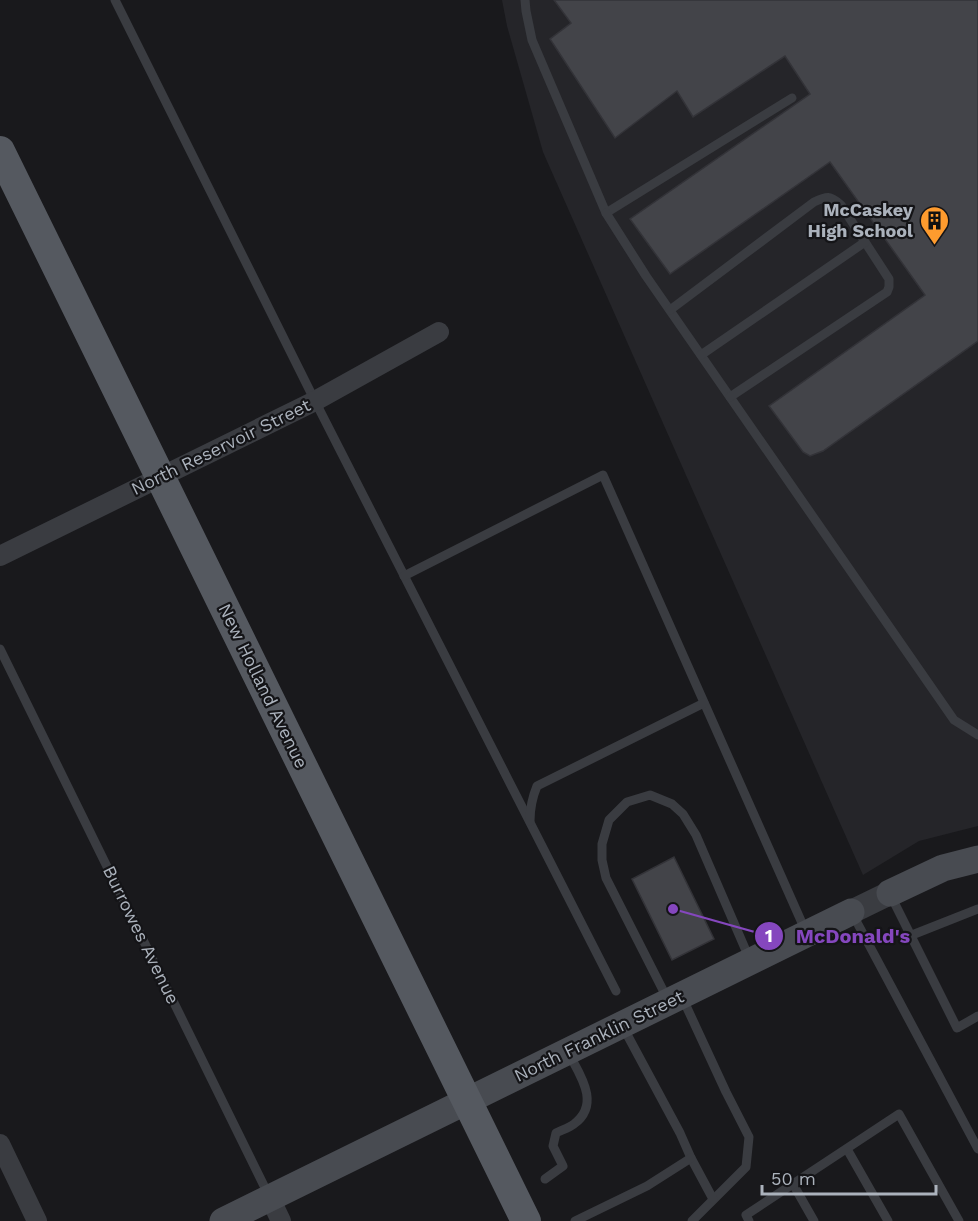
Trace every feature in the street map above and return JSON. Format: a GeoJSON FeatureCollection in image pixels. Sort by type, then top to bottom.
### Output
{"type":"FeatureCollection","features":[{"type":"Feature","properties":{"kind":"main road","name":"New Holland Avenue"},"geometry":{"type":"LineString","coordinates":[[0,151],[526,1221]]}},
{"type":"Feature","properties":{"kind":"main road","name":"North Franklin Street"},"geometry":{"type":"LineString","coordinates":[[890,893],[944,868],[978,859]]}},
{"type":"Feature","properties":{"kind":"main road","name":"North Franklin Street"},"geometry":{"type":"LineString","coordinates":[[223,1221],[275,1209],[467,1101],[851,912]]}},
{"type":"Feature","properties":{"kind":"street","name":"North Reservoir Street"},"geometry":{"type":"LineString","coordinates":[[0,556],[315,401],[439,332]]}},
{"type":"Feature","properties":{"kind":"street","name":"North Franklin Street"},"geometry":{"type":"LineString","coordinates":[[851,912],[890,893]]}},
{"type":"Feature","properties":{"kind":"street"},"geometry":{"type":"LineString","coordinates":[[1,1151],[38,1221]]}},
{"type":"Feature","properties":{"kind":"lane"},"geometry":{"type":"LineString","coordinates":[[114,0],[315,401],[616,991]]}},
{"type":"Feature","properties":{"kind":"lane"},"geometry":{"type":"LineString","coordinates":[[525,0],[532,40],[606,213],[646,276],[954,720],[978,735]]}},
{"type":"Feature","properties":{"kind":"lane"},"geometry":{"type":"LineString","coordinates":[[606,213],[792,98]]}},
{"type":"Feature","properties":{"kind":"lane"},"geometry":{"type":"LineString","coordinates":[[670,310],[814,202],[825,197],[834,199],[841,205],[889,279],[887,292],[730,396]]}},
{"type":"Feature","properties":{"kind":"lane"},"geometry":{"type":"LineString","coordinates":[[701,355],[865,242]]}},
{"type":"Feature","properties":{"kind":"lane"},"geometry":{"type":"LineString","coordinates":[[404,576],[603,475],[807,934]]}},
{"type":"Feature","properties":{"kind":"lane","name":"Burrowes Avenue"},"geometry":{"type":"LineString","coordinates":[[0,650],[275,1209]]}},
{"type":"Feature","properties":{"kind":"lane"},"geometry":{"type":"LineString","coordinates":[[530,823],[532,796],[537,786],[704,703]]}},
{"type":"Feature","properties":{"kind":"lane"},"geometry":{"type":"LineString","coordinates":[[692,1221],[746,1167],[749,1137],[675,999],[606,878],[602,860],[602,844],[609,820],[627,802],[650,795],[672,804],[683,814],[696,835],[751,962]]}},
{"type":"Feature","properties":{"kind":"lane"},"geometry":{"type":"LineString","coordinates":[[890,893],[957,1028],[978,1016]]}},
{"type":"Feature","properties":{"kind":"lane"},"geometry":{"type":"LineString","coordinates":[[912,935],[978,909]]}},
{"type":"Feature","properties":{"kind":"lane"},"geometry":{"type":"LineString","coordinates":[[851,912],[978,1149]]}},
{"type":"Feature","properties":{"kind":"lane"},"geometry":{"type":"LineString","coordinates":[[622,1025],[680,1132],[713,1199]]}},
{"type":"Feature","properties":{"kind":"lane"},"geometry":{"type":"LineString","coordinates":[[545,1179],[564,1166],[553,1146],[556,1133],[574,1125],[583,1114],[588,1101],[586,1087],[567,1052]]}},
{"type":"Feature","properties":{"kind":"lane"},"geometry":{"type":"LineString","coordinates":[[749,1221],[746,1215],[899,1114],[959,1221]]}},
{"type":"Feature","properties":{"kind":"lane"},"geometry":{"type":"LineString","coordinates":[[847,1149],[888,1221]]}},
{"type":"Feature","properties":{"kind":"lane"},"geometry":{"type":"LineString","coordinates":[[575,1221],[647,1186],[691,1158]]}},
{"type":"Feature","properties":{"kind":"lane"},"geometry":{"type":"LineString","coordinates":[[793,1184],[814,1221]]}},
{"type":"Feature","properties":{"kind":"shaded area"},"geometry":{"type":"Polygon","coordinates":[[[502,0],[978,0],[978,826],[919,841],[863,875],[543,152],[507,26],[502,0]]]}},
{"type":"Feature","properties":{"kind":"building","name":"McCaskey High School"},"geometry":{"type":"Polygon","coordinates":[[[554,0],[978,0],[978,341],[823,451],[810,456],[803,452],[769,406],[925,295],[830,162],[670,274],[630,219],[810,94],[785,56],[693,117],[677,91],[615,138],[550,39],[571,23],[554,0]]]}},
{"type":"Feature","properties":{"kind":"building"},"geometry":{"type":"Polygon","coordinates":[[[674,857],[714,939],[672,960],[632,879],[674,857]]]}},
{"type":"Feature","properties":{"kind":"place","name":"McCaskey High School"},"geometry":{"type":"Point","coordinates":[934,246]}},
{"type":"Feature","properties":{"kind":"place","name":"McDonald's"},"geometry":{"type":"Point","coordinates":[673,909]}}]}
